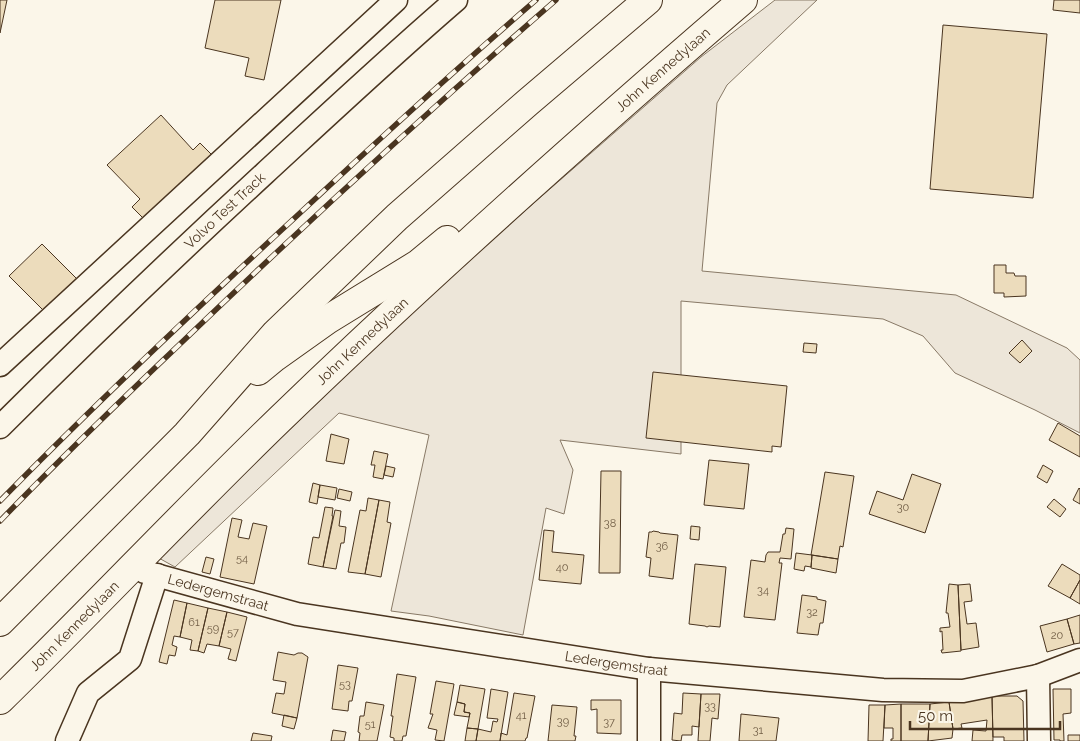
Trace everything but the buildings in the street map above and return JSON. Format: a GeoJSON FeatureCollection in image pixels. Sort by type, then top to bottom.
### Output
{"type":"FeatureCollection","features":[{"type":"Feature","properties":{"kind":"highway","name":"John Kennedylaan"},"geometry":{"type":"LineString","coordinates":[[187,434],[276,333],[397,217],[648,0]]}},
{"type":"Feature","properties":{"kind":"highway","name":"John Kennedylaan"},"geometry":{"type":"LineString","coordinates":[[0,622],[187,434],[236,390],[275,357],[326,320],[418,264],[446,241],[590,108],[720,0]]}},
{"type":"Feature","properties":{"kind":"highway","name":"John Kennedylaan"},"geometry":{"type":"LineString","coordinates":[[0,700],[279,420],[540,177],[743,0]]}},
{"type":"Feature","properties":{"kind":"highway"},"geometry":{"type":"LineString","coordinates":[[540,177],[589,144],[640,104],[765,0]]}},
{"type":"Feature","properties":{"kind":"street"},"geometry":{"type":"LineString","coordinates":[[0,366],[396,0]]}},
{"type":"Feature","properties":{"kind":"street","name":"Volvo Test Track"},"geometry":{"type":"LineString","coordinates":[[0,427],[198,236],[340,103],[456,0]]}},
{"type":"Feature","properties":{"kind":"street","name":"Ledergemstraat"},"geometry":{"type":"LineString","coordinates":[[67,741],[88,693],[130,659],[151,574],[297,614],[648,669],[883,690],[963,691],[1038,676],[1080,660]]}},
{"type":"Feature","properties":{"kind":"street"},"geometry":{"type":"LineString","coordinates":[[648,669],[649,741]]}},
{"type":"Feature","properties":{"kind":"street"},"geometry":{"type":"LineString","coordinates":[[1038,676],[1039,741]]}},
{"type":"Feature","properties":{"kind":"shaded area"},"geometry":{"type":"Polygon","coordinates":[[[775,0],[817,0],[727,85],[717,103],[702,271],[956,295],[1067,348],[1080,360],[1080,433],[955,373],[923,336],[883,319],[681,301],[681,454],[560,440],[573,470],[564,514],[546,508],[523,635],[429,616],[391,611],[429,435],[339,413],[175,567],[157,557],[440,285],[701,57],[775,0]]]}},
{"type":"Feature","properties":{"kind":"railway"},"geometry":{"type":"LineString","coordinates":[[0,501],[111,391],[224,284],[417,105],[536,0]]}},
{"type":"Feature","properties":{"kind":"railway"},"geometry":{"type":"LineString","coordinates":[[0,521],[112,409],[273,256],[366,169],[556,0]]}}]}
